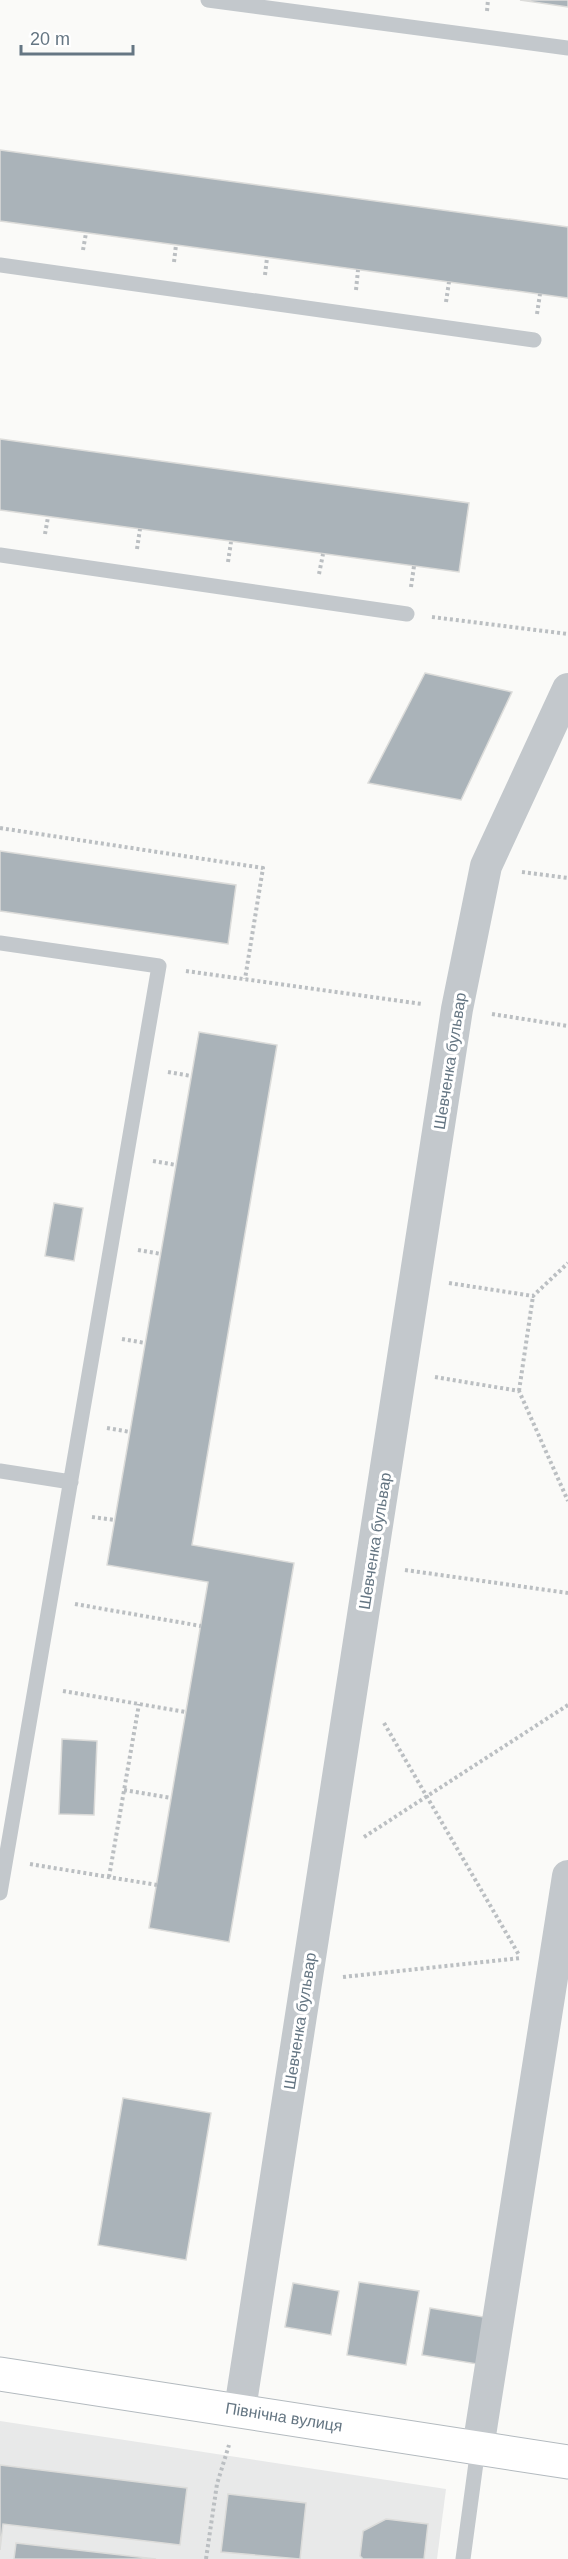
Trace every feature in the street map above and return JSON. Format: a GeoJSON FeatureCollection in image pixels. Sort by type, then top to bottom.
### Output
{"type":"FeatureCollection","features":[{"type":"Feature","properties":{"kind":"street","name":"Шевченка бульвар"},"geometry":{"type":"LineString","coordinates":[[240,2409],[457,1009],[486,866],[568,689]]}},
{"type":"Feature","properties":{"kind":"street"},"geometry":{"type":"LineString","coordinates":[[478,2448],[568,1876]]}},
{"type":"Feature","properties":{"kind":"street","name":"Північна вулиця"},"geometry":{"type":"LineString","coordinates":[[0,2374],[240,2409],[568,2462]]}},
{"type":"Feature","properties":{"kind":"lane"},"geometry":{"type":"LineString","coordinates":[[208,0],[568,48]]}},
{"type":"Feature","properties":{"kind":"lane"},"geometry":{"type":"LineString","coordinates":[[0,265],[534,340]]}},
{"type":"Feature","properties":{"kind":"lane"},"geometry":{"type":"LineString","coordinates":[[0,555],[407,614]]}},
{"type":"Feature","properties":{"kind":"lane"},"geometry":{"type":"LineString","coordinates":[[0,943],[159,966],[0,1893]]}},
{"type":"Feature","properties":{"kind":"lane"},"geometry":{"type":"LineString","coordinates":[[0,1471],[71,1482]]}},
{"type":"Feature","properties":{"kind":"lane"},"geometry":{"type":"LineString","coordinates":[[463,2559],[478,2448]]}},
{"type":"Feature","properties":{"kind":"path"},"geometry":{"type":"LineString","coordinates":[[407,614],[568,634]]}},
{"type":"Feature","properties":{"kind":"path"},"geometry":{"type":"LineString","coordinates":[[0,828],[263,868],[245,979]]}},
{"type":"Feature","properties":{"kind":"path"},"geometry":{"type":"LineString","coordinates":[[486,866],[568,878]]}},
{"type":"Feature","properties":{"kind":"path"},"geometry":{"type":"LineString","coordinates":[[159,966],[568,1026]]}},
{"type":"Feature","properties":{"kind":"path"},"geometry":{"type":"LineString","coordinates":[[568,1263],[533,1296],[519,1391],[568,1501]]}},
{"type":"Feature","properties":{"kind":"path"},"geometry":{"type":"LineString","coordinates":[[416,1278],[533,1296]]}},
{"type":"Feature","properties":{"kind":"path"},"geometry":{"type":"LineString","coordinates":[[401,1372],[519,1391]]}},
{"type":"Feature","properties":{"kind":"path"},"geometry":{"type":"LineString","coordinates":[[371,1565],[568,1593]]}},
{"type":"Feature","properties":{"kind":"path"},"geometry":{"type":"LineString","coordinates":[[50,1600],[201,1626]]}},
{"type":"Feature","properties":{"kind":"path"},"geometry":{"type":"LineString","coordinates":[[355,1673],[520,1958]]}},
{"type":"Feature","properties":{"kind":"path"},"geometry":{"type":"LineString","coordinates":[[36,1686],[186,1712]]}},
{"type":"Feature","properties":{"kind":"path"},"geometry":{"type":"LineString","coordinates":[[109,1877],[138,1704]]}},
{"type":"Feature","properties":{"kind":"path"},"geometry":{"type":"LineString","coordinates":[[325,1862],[568,1705]]}},
{"type":"Feature","properties":{"kind":"path"},"geometry":{"type":"LineString","coordinates":[[124,1790],[171,1798]]}},
{"type":"Feature","properties":{"kind":"path"},"geometry":{"type":"LineString","coordinates":[[6,1860],[157,1885]]}},
{"type":"Feature","properties":{"kind":"path"},"geometry":{"type":"LineString","coordinates":[[307,1981],[556,1954]]}},
{"type":"Feature","properties":{"kind":"path"},"geometry":{"type":"LineString","coordinates":[[206,2559],[217,2484],[240,2409]]}},
{"type":"Feature","properties":{"kind":"shaded area"},"geometry":{"type":"Polygon","coordinates":[[[0,2421],[446,2489],[437,2559],[0,2559],[0,2421]]]}},
{"type":"Feature","properties":{"kind":"building"},"geometry":{"type":"Polygon","coordinates":[[[520,0],[568,0],[568,7],[520,0]]]}},
{"type":"Feature","properties":{"kind":"building"},"geometry":{"type":"Polygon","coordinates":[[[0,150],[568,227],[568,298],[0,221],[0,150]]]}},
{"type":"Feature","properties":{"kind":"building"},"geometry":{"type":"Polygon","coordinates":[[[0,439],[469,503],[459,572],[0,510],[0,439]]]}},
{"type":"Feature","properties":{"kind":"building"},"geometry":{"type":"Polygon","coordinates":[[[425,673],[512,692],[461,800],[368,783],[425,673]]]}},
{"type":"Feature","properties":{"kind":"building"},"geometry":{"type":"Polygon","coordinates":[[[0,851],[236,885],[228,944],[0,911],[0,851]]]}},
{"type":"Feature","properties":{"kind":"building"},"geometry":{"type":"Polygon","coordinates":[[[199,1032],[277,1045],[192,1545],[294,1563],[229,1942],[149,1928],[208,1582],[107,1565],[199,1032]]]}},
{"type":"Feature","properties":{"kind":"building"},"geometry":{"type":"Polygon","coordinates":[[[54,1203],[83,1208],[74,1261],[45,1256],[54,1203]]]}},
{"type":"Feature","properties":{"kind":"building"},"geometry":{"type":"Polygon","coordinates":[[[62,1739],[97,1741],[94,1815],[59,1814],[62,1739]]]}},
{"type":"Feature","properties":{"kind":"building"},"geometry":{"type":"Polygon","coordinates":[[[123,2098],[211,2113],[186,2260],[98,2245],[123,2098]]]}},
{"type":"Feature","properties":{"kind":"building"},"geometry":{"type":"Polygon","coordinates":[[[359,2282],[419,2291],[406,2365],[347,2355],[359,2282]]]}},
{"type":"Feature","properties":{"kind":"building"},"geometry":{"type":"Polygon","coordinates":[[[293,2283],[339,2291],[331,2335],[285,2327],[293,2283]]]}},
{"type":"Feature","properties":{"kind":"building"},"geometry":{"type":"Polygon","coordinates":[[[430,2308],[484,2317],[477,2364],[422,2355],[430,2308]]]}},
{"type":"Feature","properties":{"kind":"building"},"geometry":{"type":"Polygon","coordinates":[[[0,2465],[187,2488],[180,2545],[3,2524],[0,2550],[0,2465]]]}},
{"type":"Feature","properties":{"kind":"building"},"geometry":{"type":"Polygon","coordinates":[[[228,2494],[306,2503],[300,2559],[221,2552],[228,2494]]]}},
{"type":"Feature","properties":{"kind":"building"},"geometry":{"type":"Polygon","coordinates":[[[386,2519],[428,2524],[424,2559],[363,2559],[360,2556],[363,2531],[386,2519]]]}},
{"type":"Feature","properties":{"kind":"building"},"geometry":{"type":"Polygon","coordinates":[[[16,2543],[156,2559],[14,2559],[16,2543]]]}}]}
